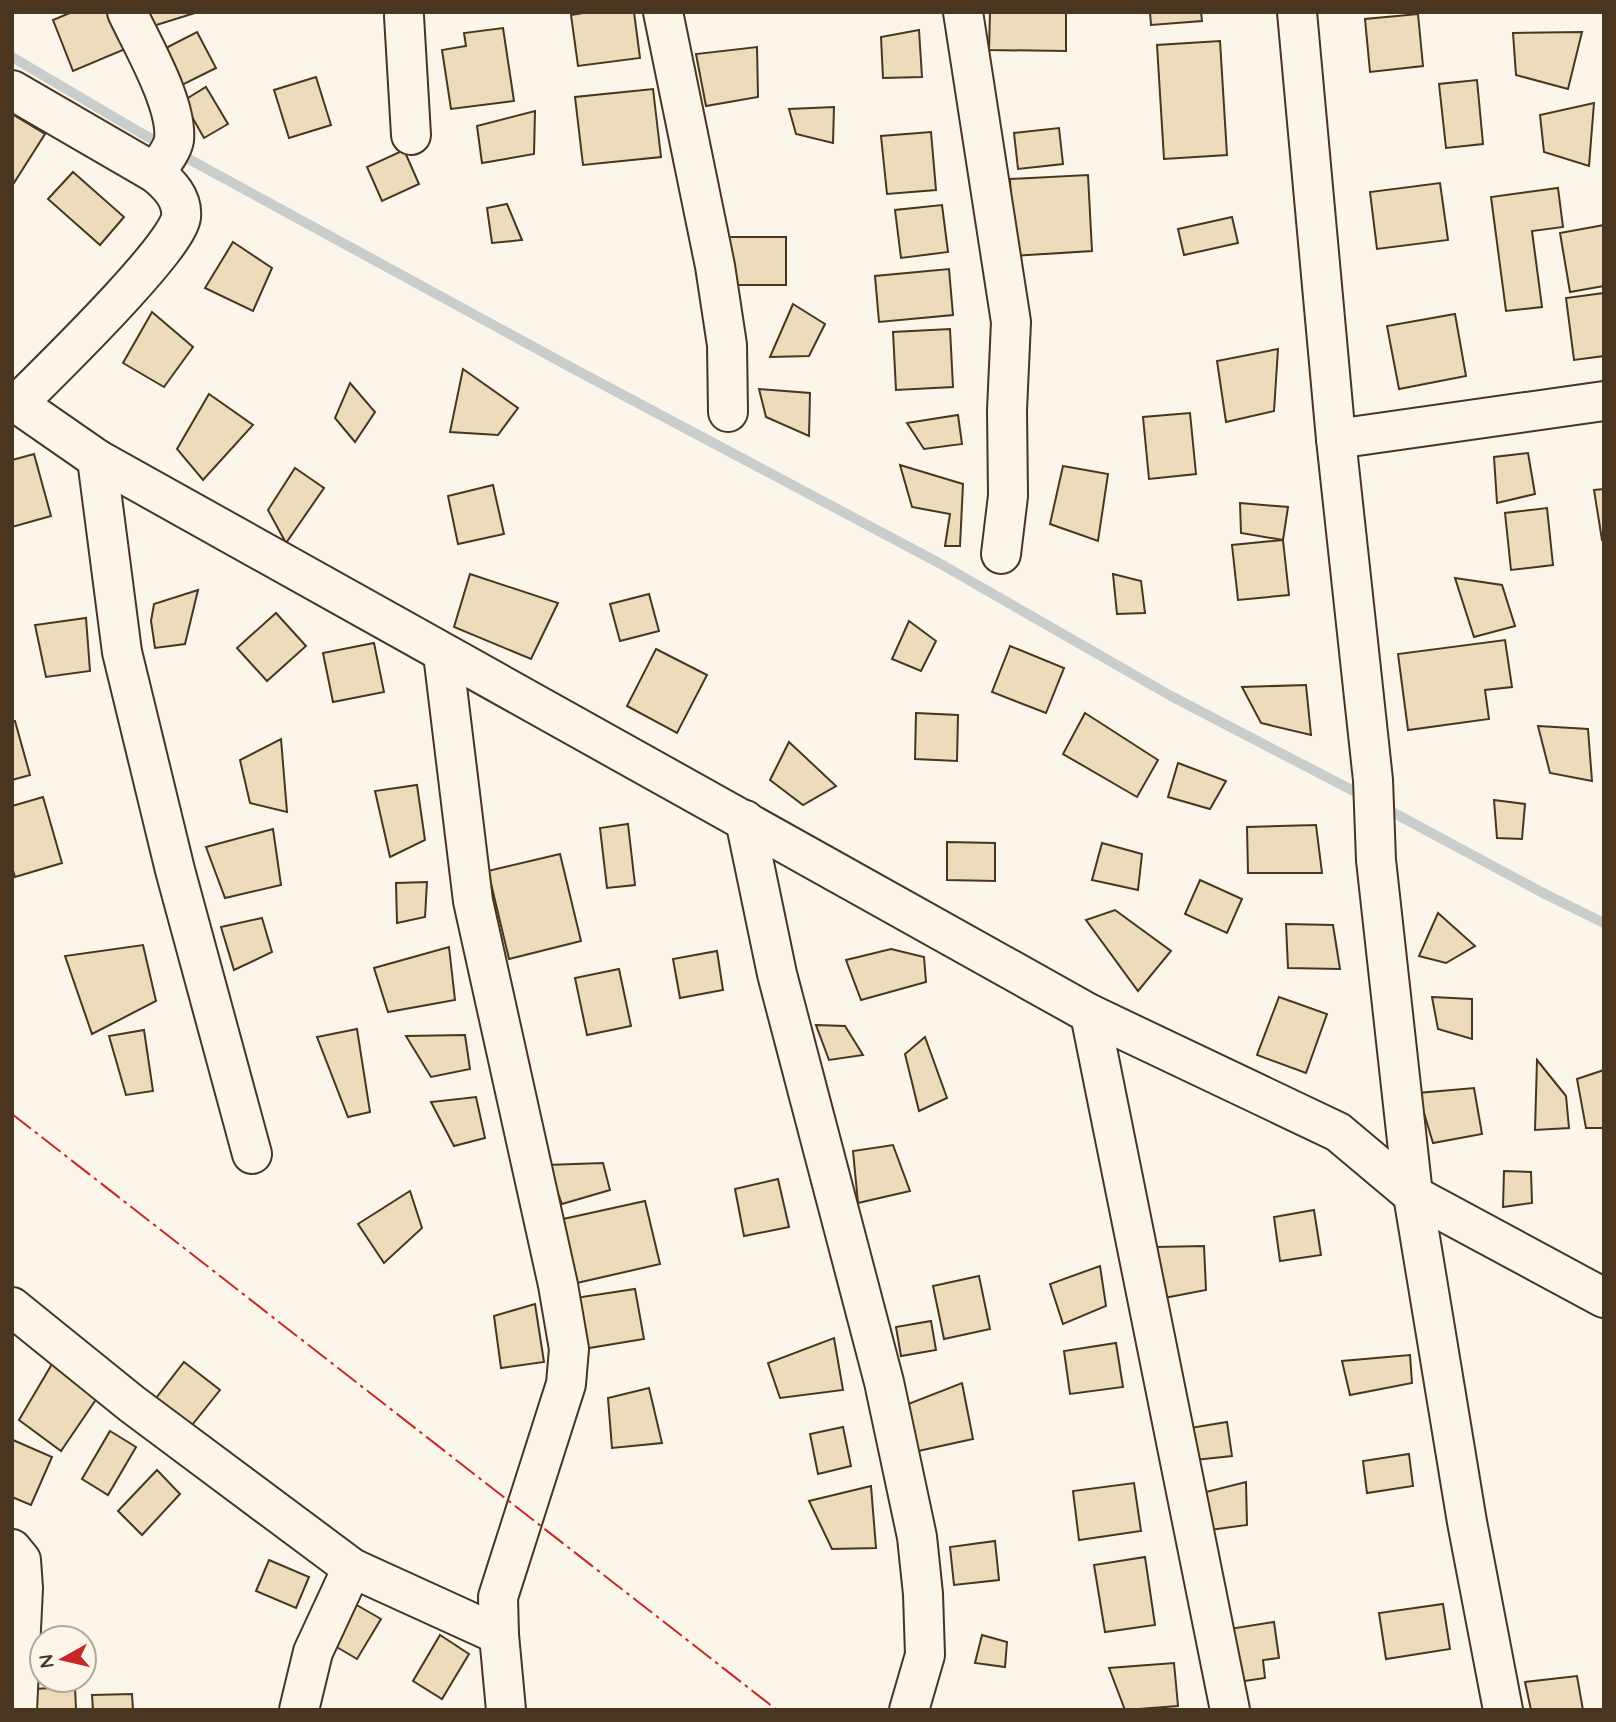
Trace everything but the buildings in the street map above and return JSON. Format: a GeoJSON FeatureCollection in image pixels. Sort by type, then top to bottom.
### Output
{"type":"FeatureCollection","features":[{"type":"Feature","properties":{"kind":"street"},"geometry":{"type":"LineString","coordinates":[[127,12],[162,87],[172,120],[164,159],[168,183],[177,196],[181,217],[177,230],[130,289],[15,402],[97,459],[1090,1014],[1338,1132],[1413,1195],[1604,1298]]}},
{"type":"Feature","properties":{"kind":"street"},"geometry":{"type":"LineString","coordinates":[[663,12],[715,266],[727,345],[728,412]]}},
{"type":"Feature","properties":{"kind":"street"},"geometry":{"type":"LineString","coordinates":[[962,12],[1011,322],[1007,411],[1008,496],[1001,554]]}},
{"type":"Feature","properties":{"kind":"street"},"geometry":{"type":"LineString","coordinates":[[1297,12],[1336,439],[1373,780],[1376,860],[1413,1195],[1467,1522],[1503,1710]]}},
{"type":"Feature","properties":{"kind":"street"},"geometry":{"type":"LineString","coordinates":[[411,13],[411,135]]}},
{"type":"Feature","properties":{"kind":"street"},"geometry":{"type":"LineString","coordinates":[[12,90],[164,159]]}},
{"type":"Feature","properties":{"kind":"street"},"geometry":{"type":"LineString","coordinates":[[1336,439],[1604,401]]}},
{"type":"Feature","properties":{"kind":"street"},"geometry":{"type":"LineString","coordinates":[[97,459],[122,652],[175,870],[252,1154]]}},
{"type":"Feature","properties":{"kind":"street"},"geometry":{"type":"LineString","coordinates":[[443,654],[473,901],[558,1285],[569,1349],[565,1384],[498,1597],[506,1710]]}},
{"type":"Feature","properties":{"kind":"street"},"geometry":{"type":"LineString","coordinates":[[745,820],[777,974],[884,1382],[916,1537],[923,1594],[925,1655],[909,1710]]}},
{"type":"Feature","properties":{"kind":"street"},"geometry":{"type":"LineString","coordinates":[[1090,1014],[1230,1710]]}},
{"type":"Feature","properties":{"kind":"street"},"geometry":{"type":"LineString","coordinates":[[12,1307],[132,1404],[352,1568],[499,1635]]}},
{"type":"Feature","properties":{"kind":"street"},"geometry":{"type":"LineString","coordinates":[[12,1549],[21,1560],[23,1588],[16,1710]]}},
{"type":"Feature","properties":{"kind":"street"},"geometry":{"type":"LineString","coordinates":[[299,1710],[313,1652],[352,1568]]}},
{"type":"Feature","properties":{"kind":"waterway"},"geometry":{"type":"LineString","coordinates":[[12,57],[141,133],[574,369],[939,563],[1171,696],[1367,798]]}},
{"type":"Feature","properties":{"kind":"waterway"},"geometry":{"type":"LineString","coordinates":[[1381,806],[1604,923]]}},
{"type":"Feature","properties":{"kind":"power"},"geometry":{"type":"LineString","coordinates":[[12,1114],[777,1710]]}}]}
